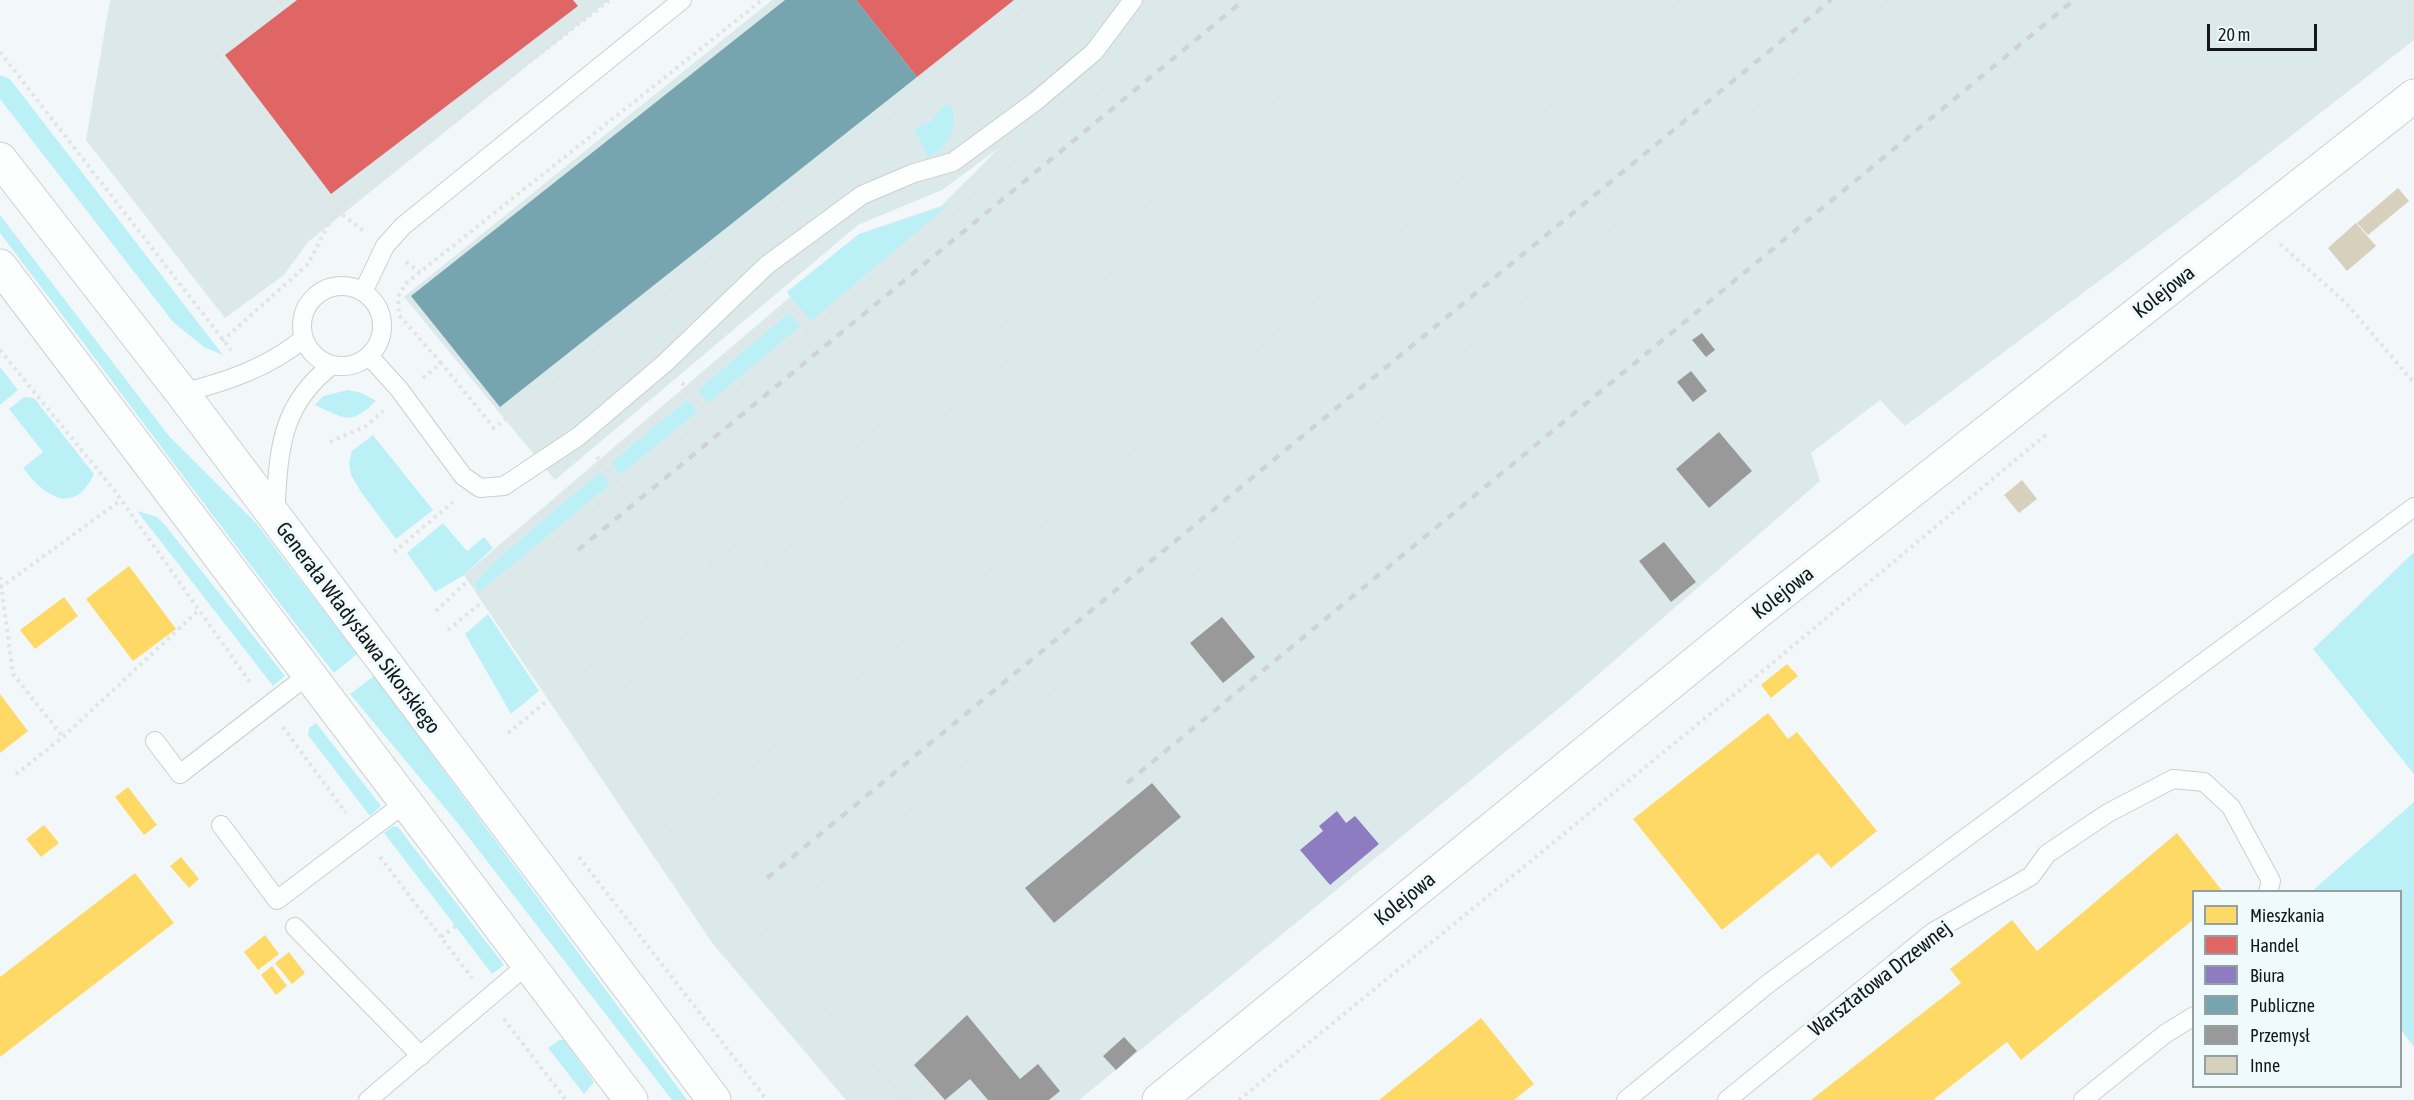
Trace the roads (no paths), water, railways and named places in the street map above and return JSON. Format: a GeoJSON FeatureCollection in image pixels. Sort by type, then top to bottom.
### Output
{"type":"FeatureCollection","features":[{"type":"Feature","properties":{"kind":"main road","name":"Kolejowa"},"geometry":{"type":"LineString","coordinates":[[1159,1100],[1760,611],[2414,96]]}},
{"type":"Feature","properties":{"kind":"main road","name":"Generała Władysława Sikorskiego"},"geometry":{"type":"LineString","coordinates":[[0,159],[182,393],[714,1100]]}},
{"type":"Feature","properties":{"kind":"main road"},"geometry":{"type":"LineString","coordinates":[[0,266],[631,1100]]}},
{"type":"Feature","properties":{"kind":"lane"},"geometry":{"type":"LineString","coordinates":[[363,292],[385,246],[421,210],[682,0]]}},
{"type":"Feature","properties":{"kind":"lane"},"geometry":{"type":"LineString","coordinates":[[369,356],[403,394],[463,476],[480,488],[504,486],[579,436],[665,363],[767,265],[862,195],[914,173],[953,162],[1036,101],[1094,52],[1133,0]]}},
{"type":"Feature","properties":{"kind":"lane"},"geometry":{"type":"LineString","coordinates":[[345,285],[363,292],[378,307],[382,319],[382,333],[369,356],[345,367],[319,360],[309,351],[303,339],[301,326],[303,313],[309,301],[319,292],[332,286],[345,285]]}},
{"type":"Feature","properties":{"kind":"lane"},"geometry":{"type":"LineString","coordinates":[[182,393],[219,383],[253,369],[284,355],[303,339]]}},
{"type":"Feature","properties":{"kind":"lane"},"geometry":{"type":"LineString","coordinates":[[275,518],[279,449],[293,411],[305,388],[332,365]]}},
{"type":"Feature","properties":{"kind":"lane"},"geometry":{"type":"LineString","coordinates":[[1626,1100],[1769,984],[2414,507]]}},
{"type":"Feature","properties":{"kind":"lane"},"geometry":{"type":"LineString","coordinates":[[155,741],[180,774],[308,675]]}},
{"type":"Feature","properties":{"kind":"lane","name":"Warsztatowa Drzewnej"},"geometry":{"type":"LineString","coordinates":[[1727,1100],[1934,932],[2031,876],[2047,854],[2108,813],[2174,779],[2204,782],[2231,807],[2271,881],[2268,890]]}},
{"type":"Feature","properties":{"kind":"lane"},"geometry":{"type":"LineString","coordinates":[[221,825],[277,900],[405,803]]}},
{"type":"Feature","properties":{"kind":"lane"},"geometry":{"type":"LineString","coordinates":[[295,927],[421,1056]]}},
{"type":"Feature","properties":{"kind":"lane"},"geometry":{"type":"LineString","coordinates":[[368,1100],[528,964]]}},
{"type":"Feature","properties":{"kind":"lane"},"geometry":{"type":"LineString","coordinates":[[2083,1100],[2165,1034],[2192,1017]]}},
{"type":"Feature","properties":{"kind":"railway"},"geometry":{"type":"LineString","coordinates":[[578,550],[1244,0]]}},
{"type":"Feature","properties":{"kind":"railway"},"geometry":{"type":"LineString","coordinates":[[767,878],[1831,0]]}},
{"type":"Feature","properties":{"kind":"railway"},"geometry":{"type":"LineString","coordinates":[[1127,783],[2074,0]]}}]}
